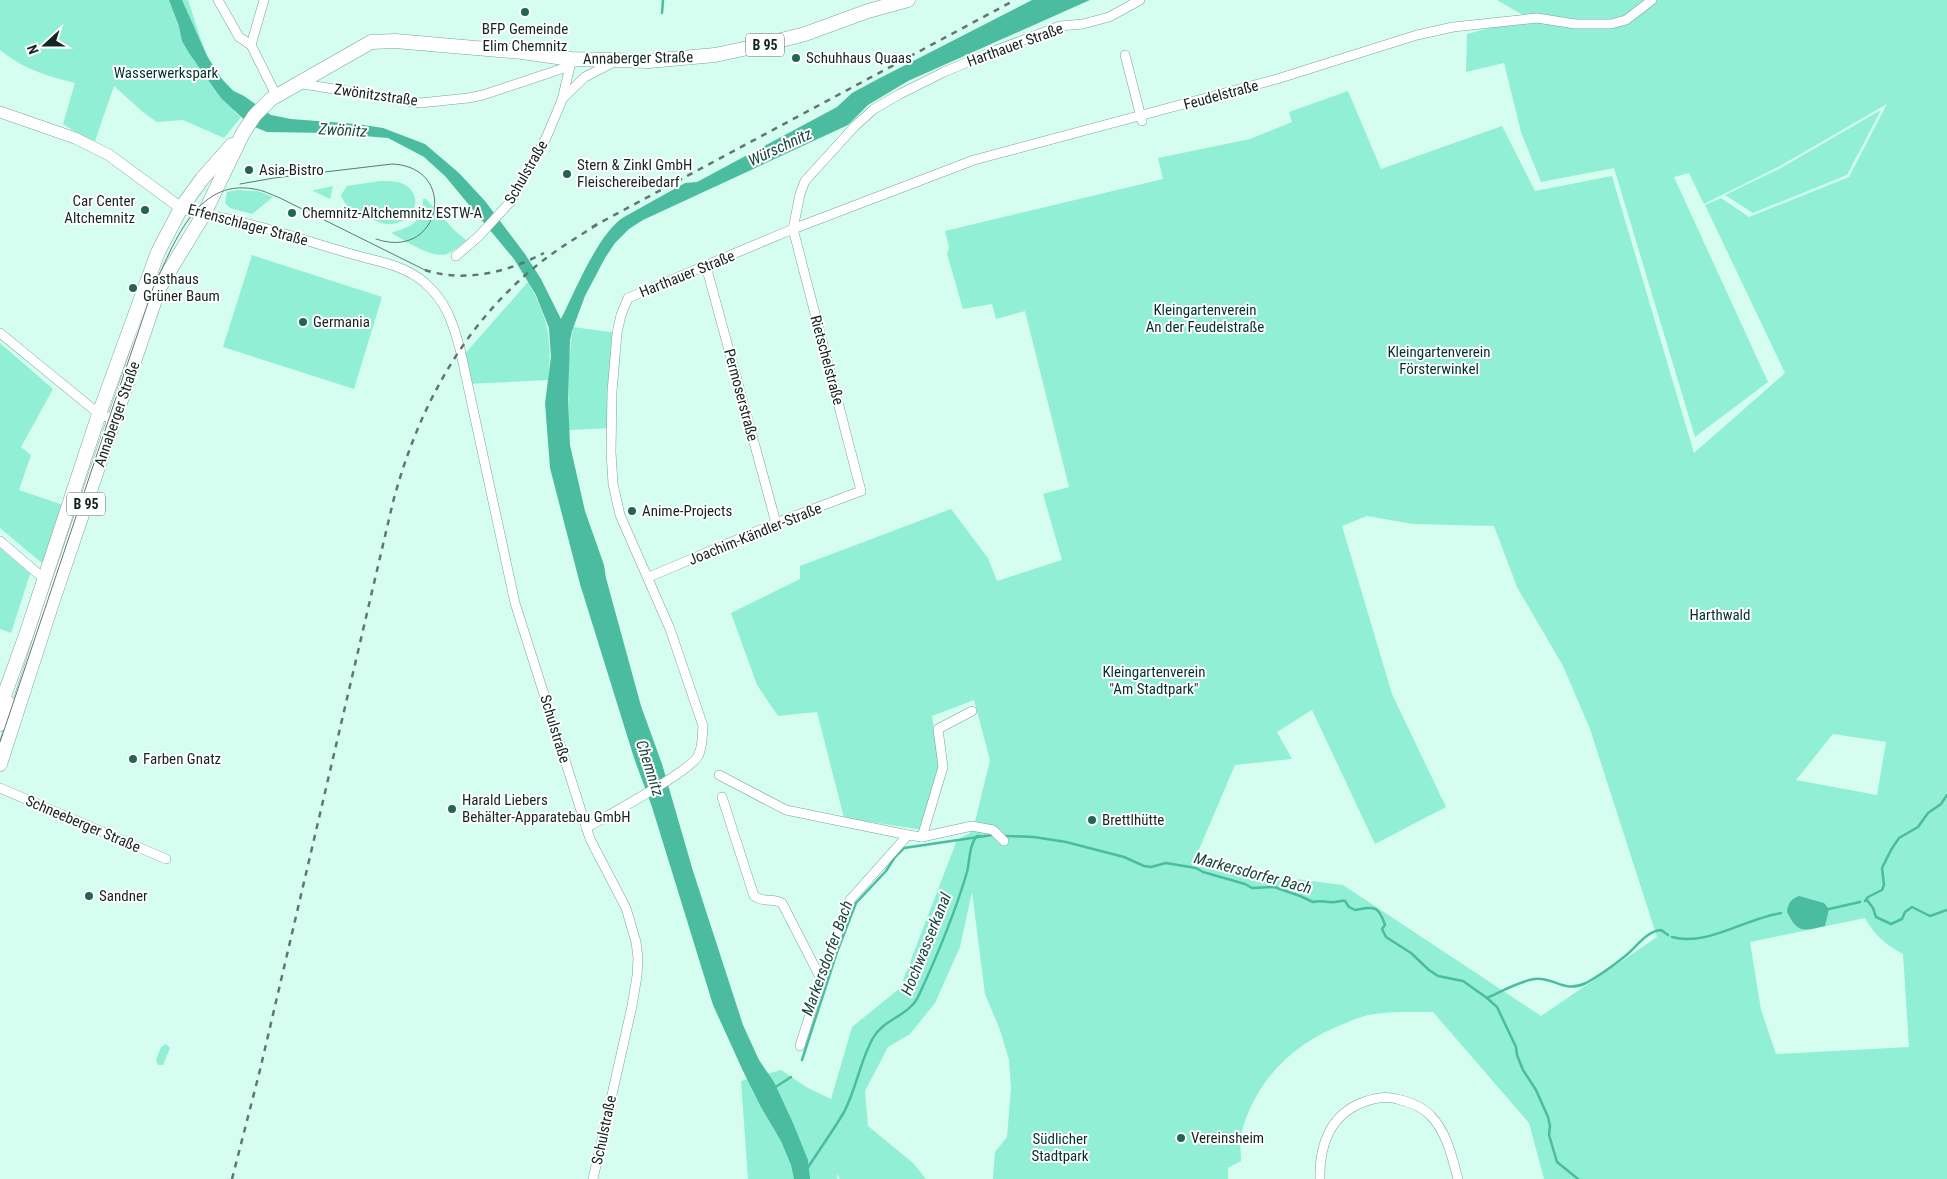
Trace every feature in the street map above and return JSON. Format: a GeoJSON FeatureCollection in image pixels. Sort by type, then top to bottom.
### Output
{"type":"FeatureCollection","features":[{"type":"Feature","properties":{"kind":"main road","name":"Annaberger Straße"},"geometry":{"type":"LineString","coordinates":[[0,706],[26,635],[43,578],[99,414],[155,259],[181,208],[263,106],[276,95],[371,42],[405,42],[522,52],[570,63],[716,55],[805,34],[868,11],[908,0]]}},
{"type":"Feature","properties":{"kind":"main road","name":"Erfenschlager Straße"},"geometry":{"type":"LineString","coordinates":[[0,112],[76,138],[109,155],[181,208],[204,214]]}},
{"type":"Feature","properties":{"kind":"main road","name":"Annaberger Straße"},"geometry":{"type":"LineString","coordinates":[[0,764],[52,602],[159,288],[204,214],[246,129]]}},
{"type":"Feature","properties":{"kind":"street"},"geometry":{"type":"LineString","coordinates":[[218,0],[239,37],[251,45],[276,95]]}},
{"type":"Feature","properties":{"kind":"street"},"geometry":{"type":"LineString","coordinates":[[251,45],[264,0]]}},
{"type":"Feature","properties":{"kind":"street","name":"Harthauer Straße"},"geometry":{"type":"LineString","coordinates":[[586,828],[675,776],[698,758],[702,741],[703,726],[670,629],[620,515],[613,484],[611,452],[612,392],[620,315],[628,298],[793,229],[800,194],[806,181],[855,126],[874,109],[900,94],[989,53],[1060,26],[1083,24],[1109,17],[1140,0]]}},
{"type":"Feature","properties":{"kind":"street","name":"Feudelstraße"},"geometry":{"type":"LineString","coordinates":[[793,229],[974,160],[1142,119],[1436,30],[1454,26],[1537,18],[1575,24],[1611,24],[1626,20],[1652,0]]}},
{"type":"Feature","properties":{"kind":"street"},"geometry":{"type":"LineString","coordinates":[[1125,56],[1142,119]]}},
{"type":"Feature","properties":{"kind":"street","name":"Schulstraße"},"geometry":{"type":"LineString","coordinates":[[562,100],[585,77],[617,60]]}},
{"type":"Feature","properties":{"kind":"street","name":"Schulstraße"},"geometry":{"type":"LineString","coordinates":[[456,256],[486,229],[511,201],[546,138],[562,100],[570,63]]}},
{"type":"Feature","properties":{"kind":"street","name":"Zwönitzstraße"},"geometry":{"type":"LineString","coordinates":[[297,83],[420,103],[483,95],[570,63]]}},
{"type":"Feature","properties":{"kind":"street","name":"Erfenschlager Straße"},"geometry":{"type":"LineString","coordinates":[[204,214],[246,222],[388,264],[411,273],[424,282]]}},
{"type":"Feature","properties":{"kind":"street","name":"Rietschelstraße"},"geometry":{"type":"LineString","coordinates":[[793,229],[861,491]]}},
{"type":"Feature","properties":{"kind":"street","name":"Permoserstraße"},"geometry":{"type":"LineString","coordinates":[[706,266],[776,523]]}},
{"type":"Feature","properties":{"kind":"street","name":"Schulstraße"},"geometry":{"type":"LineString","coordinates":[[424,282],[438,295],[446,306],[457,337],[499,524],[510,586],[586,828],[596,852],[626,908],[636,942],[638,958],[637,976],[632,1006],[593,1179]]}},
{"type":"Feature","properties":{"kind":"street"},"geometry":{"type":"LineString","coordinates":[[0,333],[99,414],[114,420]]}},
{"type":"Feature","properties":{"kind":"street","name":"Joachim-Kändler-Straße"},"geometry":{"type":"LineString","coordinates":[[648,577],[776,523],[861,491]]}},
{"type":"Feature","properties":{"kind":"street"},"geometry":{"type":"LineString","coordinates":[[0,541],[43,578]]}},
{"type":"Feature","properties":{"kind":"street","name":"B 95"},"geometry":{"type":"LineString","coordinates":[[0,726],[27,648],[26,635]]}},
{"type":"Feature","properties":{"kind":"street"},"geometry":{"type":"LineString","coordinates":[[922,837],[943,767],[938,730],[972,711]]}},
{"type":"Feature","properties":{"kind":"street"},"geometry":{"type":"LineString","coordinates":[[719,775],[786,810],[908,836],[922,837],[972,826],[993,830],[1004,841]]}},
{"type":"Feature","properties":{"kind":"street","name":"Schneeberger Straße"},"geometry":{"type":"LineString","coordinates":[[0,788],[166,859]]}},
{"type":"Feature","properties":{"kind":"street"},"geometry":{"type":"LineString","coordinates":[[722,797],[754,896],[761,901],[777,900],[782,903],[821,979]]}},
{"type":"Feature","properties":{"kind":"street"},"geometry":{"type":"LineString","coordinates":[[800,1046],[821,979],[850,900],[908,836]]}},
{"type":"Feature","properties":{"kind":"street"},"geometry":{"type":"LineString","coordinates":[[1320,1179],[1321,1152],[1333,1125],[1343,1113],[1354,1105],[1379,1097],[1408,1102],[1421,1108],[1431,1116],[1449,1146],[1458,1179]]}},
{"type":"Feature","properties":{"kind":"green space","name":"Wasserwerkspark"},"geometry":{"type":"Polygon","coordinates":[[[0,0],[188,0],[207,55],[214,68],[232,89],[244,96],[234,111],[241,117],[224,138],[183,120],[157,122],[114,86],[94,144],[63,124],[75,83],[36,71],[9,57],[0,50],[0,0]]]}},
{"type":"Feature","properties":{"kind":"green space"},"geometry":{"type":"Polygon","coordinates":[[[1497,0],[1947,0],[1947,1179],[1544,1179],[1529,1123],[1433,1012],[1392,1012],[1365,1016],[1328,1031],[1295,1051],[1280,1064],[1257,1095],[1248,1112],[1240,1142],[1241,1161],[1228,1168],[1228,1179],[993,1179],[995,1152],[1007,1137],[1011,1087],[1009,1060],[1000,1030],[985,994],[972,892],[960,947],[935,1003],[910,1034],[888,1047],[865,1091],[868,1126],[913,1163],[926,1179],[840,1179],[837,1174],[837,1179],[748,1179],[741,1081],[781,1070],[806,1087],[831,1099],[852,1027],[900,988],[957,840],[970,833],[974,826],[990,760],[974,700],[932,716],[940,767],[923,830],[844,818],[817,712],[778,716],[757,685],[731,613],[800,579],[800,566],[951,509],[988,558],[997,581],[1062,560],[1043,494],[1069,487],[1025,311],[996,319],[992,304],[963,309],[947,254],[949,247],[945,231],[1163,179],[1158,158],[1250,139],[1292,122],[1289,112],[1348,91],[1381,169],[1502,126],[1535,191],[1612,176],[1694,453],[1785,373],[1705,205],[1721,198],[1749,217],[1849,177],[1887,104],[1780,166],[1704,204],[1689,173],[1674,177],[1768,382],[1695,437],[1614,168],[1541,182],[1521,132],[1504,63],[1466,72],[1467,34],[1528,18],[1497,0]],[[1367,516],[1342,526],[1392,694],[1446,807],[1375,844],[1312,710],[1277,732],[1292,759],[1235,765],[1192,866],[1343,885],[1541,1016],[1657,937],[1590,729],[1563,666],[1517,587],[1494,526],[1413,524],[1367,516]],[[1833,734],[1796,780],[1877,795],[1886,742],[1833,734]],[[1865,918],[1750,942],[1761,1010],[1776,1054],[1909,1047],[1903,954],[1881,939],[1872,930],[1865,918]]]}},
{"type":"Feature","properties":{"kind":"green space"},"geometry":{"type":"Polygon","coordinates":[[[1881,110],[1847,175],[1753,213],[1725,195],[1779,169],[1881,110]]]}},
{"type":"Feature","properties":{"kind":"green space"},"geometry":{"type":"Polygon","coordinates":[[[380,181],[401,183],[412,192],[415,204],[410,215],[405,219],[392,224],[379,222],[354,211],[348,206],[341,195],[347,186],[380,181]]]}},
{"type":"Feature","properties":{"kind":"green space"},"geometry":{"type":"Polygon","coordinates":[[[333,186],[330,199],[313,191],[314,190],[333,186]]]}},
{"type":"Feature","properties":{"kind":"green space"},"geometry":{"type":"Polygon","coordinates":[[[237,190],[258,191],[273,197],[252,214],[230,208],[225,203],[227,192],[237,190]]]}},
{"type":"Feature","properties":{"kind":"green space"},"geometry":{"type":"Polygon","coordinates":[[[423,199],[426,199],[454,230],[467,241],[450,253],[441,255],[427,252],[393,234],[392,232],[405,228],[419,218],[423,199]]]}},
{"type":"Feature","properties":{"kind":"green space","name":"Germania"},"geometry":{"type":"Polygon","coordinates":[[[252,255],[382,297],[354,389],[223,347],[252,255]]]}},
{"type":"Feature","properties":{"kind":"green space"},"geometry":{"type":"Polygon","coordinates":[[[528,282],[540,306],[547,329],[550,353],[548,380],[468,384],[462,357],[528,282]]]}},
{"type":"Feature","properties":{"kind":"green space"},"geometry":{"type":"Polygon","coordinates":[[[573,327],[617,333],[611,428],[569,430],[568,367],[573,327]]]}},
{"type":"Feature","properties":{"kind":"green space"},"geometry":{"type":"Polygon","coordinates":[[[0,343],[53,389],[21,447],[31,455],[19,490],[66,506],[42,563],[0,528],[0,343]]]}},
{"type":"Feature","properties":{"kind":"green space"},"geometry":{"type":"Polygon","coordinates":[[[0,548],[30,574],[11,633],[0,629],[0,548]]]}},
{"type":"Feature","properties":{"kind":"green space"},"geometry":{"type":"Polygon","coordinates":[[[166,1044],[170,1048],[163,1065],[158,1065],[156,1060],[161,1047],[166,1044]]]}},
{"type":"Feature","properties":{"kind":"water"},"geometry":{"type":"Polygon","coordinates":[[[169,0],[182,0],[207,56],[222,79],[233,91],[244,96],[271,115],[291,119],[383,128],[425,144],[459,173],[485,201],[525,254],[541,279],[561,319],[580,278],[597,248],[606,235],[624,217],[685,183],[697,182],[837,107],[852,93],[1032,0],[1090,0],[908,81],[868,105],[848,125],[643,220],[629,229],[615,243],[605,258],[585,296],[572,331],[568,398],[570,445],[585,511],[604,565],[641,706],[662,764],[693,871],[743,1025],[759,1060],[774,1082],[793,1123],[808,1160],[810,1179],[794,1179],[791,1165],[781,1141],[743,1071],[713,1005],[580,584],[550,468],[545,403],[551,357],[549,328],[536,295],[514,259],[445,176],[424,157],[388,138],[327,133],[267,132],[250,125],[221,98],[189,53],[182,41],[179,26],[169,0]]]}},
{"type":"Feature","properties":{"kind":"water"},"geometry":{"type":"Polygon","coordinates":[[[1799,896],[1824,903],[1829,909],[1825,926],[1806,930],[1794,924],[1787,909],[1790,902],[1799,896]]]}},
{"type":"Feature","properties":{"kind":"waterway"},"geometry":{"type":"LineString","coordinates":[[662,13],[663,0]]}},
{"type":"Feature","properties":{"kind":"waterway"},"geometry":{"type":"LineString","coordinates":[[1865,901],[1868,897],[1882,890],[1884,885],[1882,868],[1899,838],[1918,827],[1928,813],[1941,804],[1947,795]]}},
{"type":"Feature","properties":{"kind":"waterway","name":"Markersdorfer Bach"},"geometry":{"type":"LineString","coordinates":[[802,1060],[837,952],[856,903],[886,871],[895,857],[904,848],[992,835]]}},
{"type":"Feature","properties":{"kind":"waterway","name":"Hochwasserkanal"},"geometry":{"type":"LineString","coordinates":[[807,1169],[844,1112],[873,1038],[883,1026],[909,1008],[919,995],[957,903],[967,872],[972,844],[977,836],[980,836]]}},
{"type":"Feature","properties":{"kind":"waterway","name":"Markersdorfer Bach"},"geometry":{"type":"LineString","coordinates":[[1006,836],[1034,837],[1066,842],[1124,857],[1144,866],[1151,867],[1166,863],[1196,868],[1252,888],[1274,887],[1313,902],[1345,901],[1349,907],[1355,910],[1371,908],[1377,910],[1385,925],[1382,929],[1386,937],[1411,953],[1438,976],[1463,981],[1497,1007],[1516,1047],[1523,1070],[1536,1090],[1548,1117],[1549,1135],[1557,1162],[1578,1179]]}},
{"type":"Feature","properties":{"kind":"waterway"},"geometry":{"type":"LineString","coordinates":[[1867,900],[1873,908],[1876,917],[1891,924],[1902,919],[1905,912],[1912,907],[1930,916],[1947,910]]}},
{"type":"Feature","properties":{"kind":"waterway"},"geometry":{"type":"LineString","coordinates":[[1829,909],[1860,902]]}},
{"type":"Feature","properties":{"kind":"waterway"},"geometry":{"type":"LineString","coordinates":[[1672,937],[1685,939],[1713,935],[1781,913]]}},
{"type":"Feature","properties":{"kind":"waterway"},"geometry":{"type":"LineString","coordinates":[[1487,998],[1516,984],[1534,979],[1547,980],[1571,987],[1578,986],[1586,983],[1610,967],[1650,934],[1661,930],[1668,935]]}},
{"type":"Feature","properties":{"kind":"waterway","name":"Markersdorfer Bach"},"geometry":{"type":"LineString","coordinates":[[774,1088],[791,1077]]}},
{"type":"Feature","properties":{"kind":"tram line"},"geometry":{"type":"LineString","coordinates":[[240,184],[274,178],[392,164],[414,169],[427,180],[434,195],[434,211],[428,226],[415,237],[398,243],[376,239]]}},
{"type":"Feature","properties":{"kind":"tram line"},"geometry":{"type":"LineString","coordinates":[[0,742],[153,288],[178,236],[201,205],[216,194],[234,188],[261,190],[425,270]]}},
{"type":"Feature","properties":{"kind":"railway"},"geometry":{"type":"LineString","coordinates":[[592,227],[1015,0]]}},
{"type":"Feature","properties":{"kind":"railway"},"geometry":{"type":"LineString","coordinates":[[232,1179],[260,1070],[393,502],[403,467],[416,433],[448,370],[467,340],[489,312],[541,262],[598,224]]}},
{"type":"Feature","properties":{"kind":"railway"},"geometry":{"type":"LineString","coordinates":[[425,270],[455,276],[486,274],[516,266],[544,253]]}},
{"type":"Feature","properties":{"kind":"place","name":"BFP Gemeinde Elim Chemnitz"},"geometry":{"type":"Point","coordinates":[525,12]}},
{"type":"Feature","properties":{"kind":"place","name":"Schuhhaus Quaas"},"geometry":{"type":"Point","coordinates":[796,58]}},
{"type":"Feature","properties":{"kind":"place","name":"Asia-Bistro"},"geometry":{"type":"Point","coordinates":[249,170]}},
{"type":"Feature","properties":{"kind":"place","name":"Stern & Zinkl GmbH Fleischereibedarf"},"geometry":{"type":"Point","coordinates":[567,174]}},
{"type":"Feature","properties":{"kind":"place","name":"Car Center Altchemnitz"},"geometry":{"type":"Point","coordinates":[145,210]}},
{"type":"Feature","properties":{"kind":"place","name":"Chemnitz-Altchemnitz ESTW-A"},"geometry":{"type":"Point","coordinates":[292,213]}},
{"type":"Feature","properties":{"kind":"place","name":"Gasthaus Grüner Baum"},"geometry":{"type":"Point","coordinates":[133,288]}},
{"type":"Feature","properties":{"kind":"place","name":"Germania"},"geometry":{"type":"Point","coordinates":[303,322]}},
{"type":"Feature","properties":{"kind":"place","name":"Anime-Projects"},"geometry":{"type":"Point","coordinates":[632,511]}},
{"type":"Feature","properties":{"kind":"place","name":"Farben Gnatz"},"geometry":{"type":"Point","coordinates":[133,759]}},
{"type":"Feature","properties":{"kind":"place","name":"Harald Liebers Behälter-Apparatebau GmbH"},"geometry":{"type":"Point","coordinates":[452,809]}},
{"type":"Feature","properties":{"kind":"place","name":"Brettlhütte"},"geometry":{"type":"Point","coordinates":[1092,820]}},
{"type":"Feature","properties":{"kind":"place","name":"Sandner"},"geometry":{"type":"Point","coordinates":[89,896]}},
{"type":"Feature","properties":{"kind":"place","name":"Vereinsheim"},"geometry":{"type":"Point","coordinates":[1181,1138]}},
{"type":"Feature","properties":{"kind":"water label","name":"Zwönitz"},"geometry":{"type":"Point","coordinates":[343,130]}},
{"type":"Feature","properties":{"kind":"water label","name":"Würschnitz"},"geometry":{"type":"Point","coordinates":[780,147]}},
{"type":"Feature","properties":{"kind":"water label","name":"Chemnitz"},"geometry":{"type":"Point","coordinates":[650,768]}},
{"type":"Feature","properties":{"kind":"park label","name":"Kleingartenverein An der Feudelstraße"},"geometry":{"type":"Point","coordinates":[1205,318]}},
{"type":"Feature","properties":{"kind":"park label","name":"Kleingartenverein Försterwinkel"},"geometry":{"type":"Point","coordinates":[1439,360]}},
{"type":"Feature","properties":{"kind":"park label","name":"Harthwald"},"geometry":{"type":"Point","coordinates":[1720,615]}},
{"type":"Feature","properties":{"kind":"park label","name":"Kleingartenverein \"Am Stadtpark\""},"geometry":{"type":"Point","coordinates":[1154,680]}},
{"type":"Feature","properties":{"kind":"park label","name":"Südlicher Stadtpark"},"geometry":{"type":"Point","coordinates":[1060,1148]}}]}
